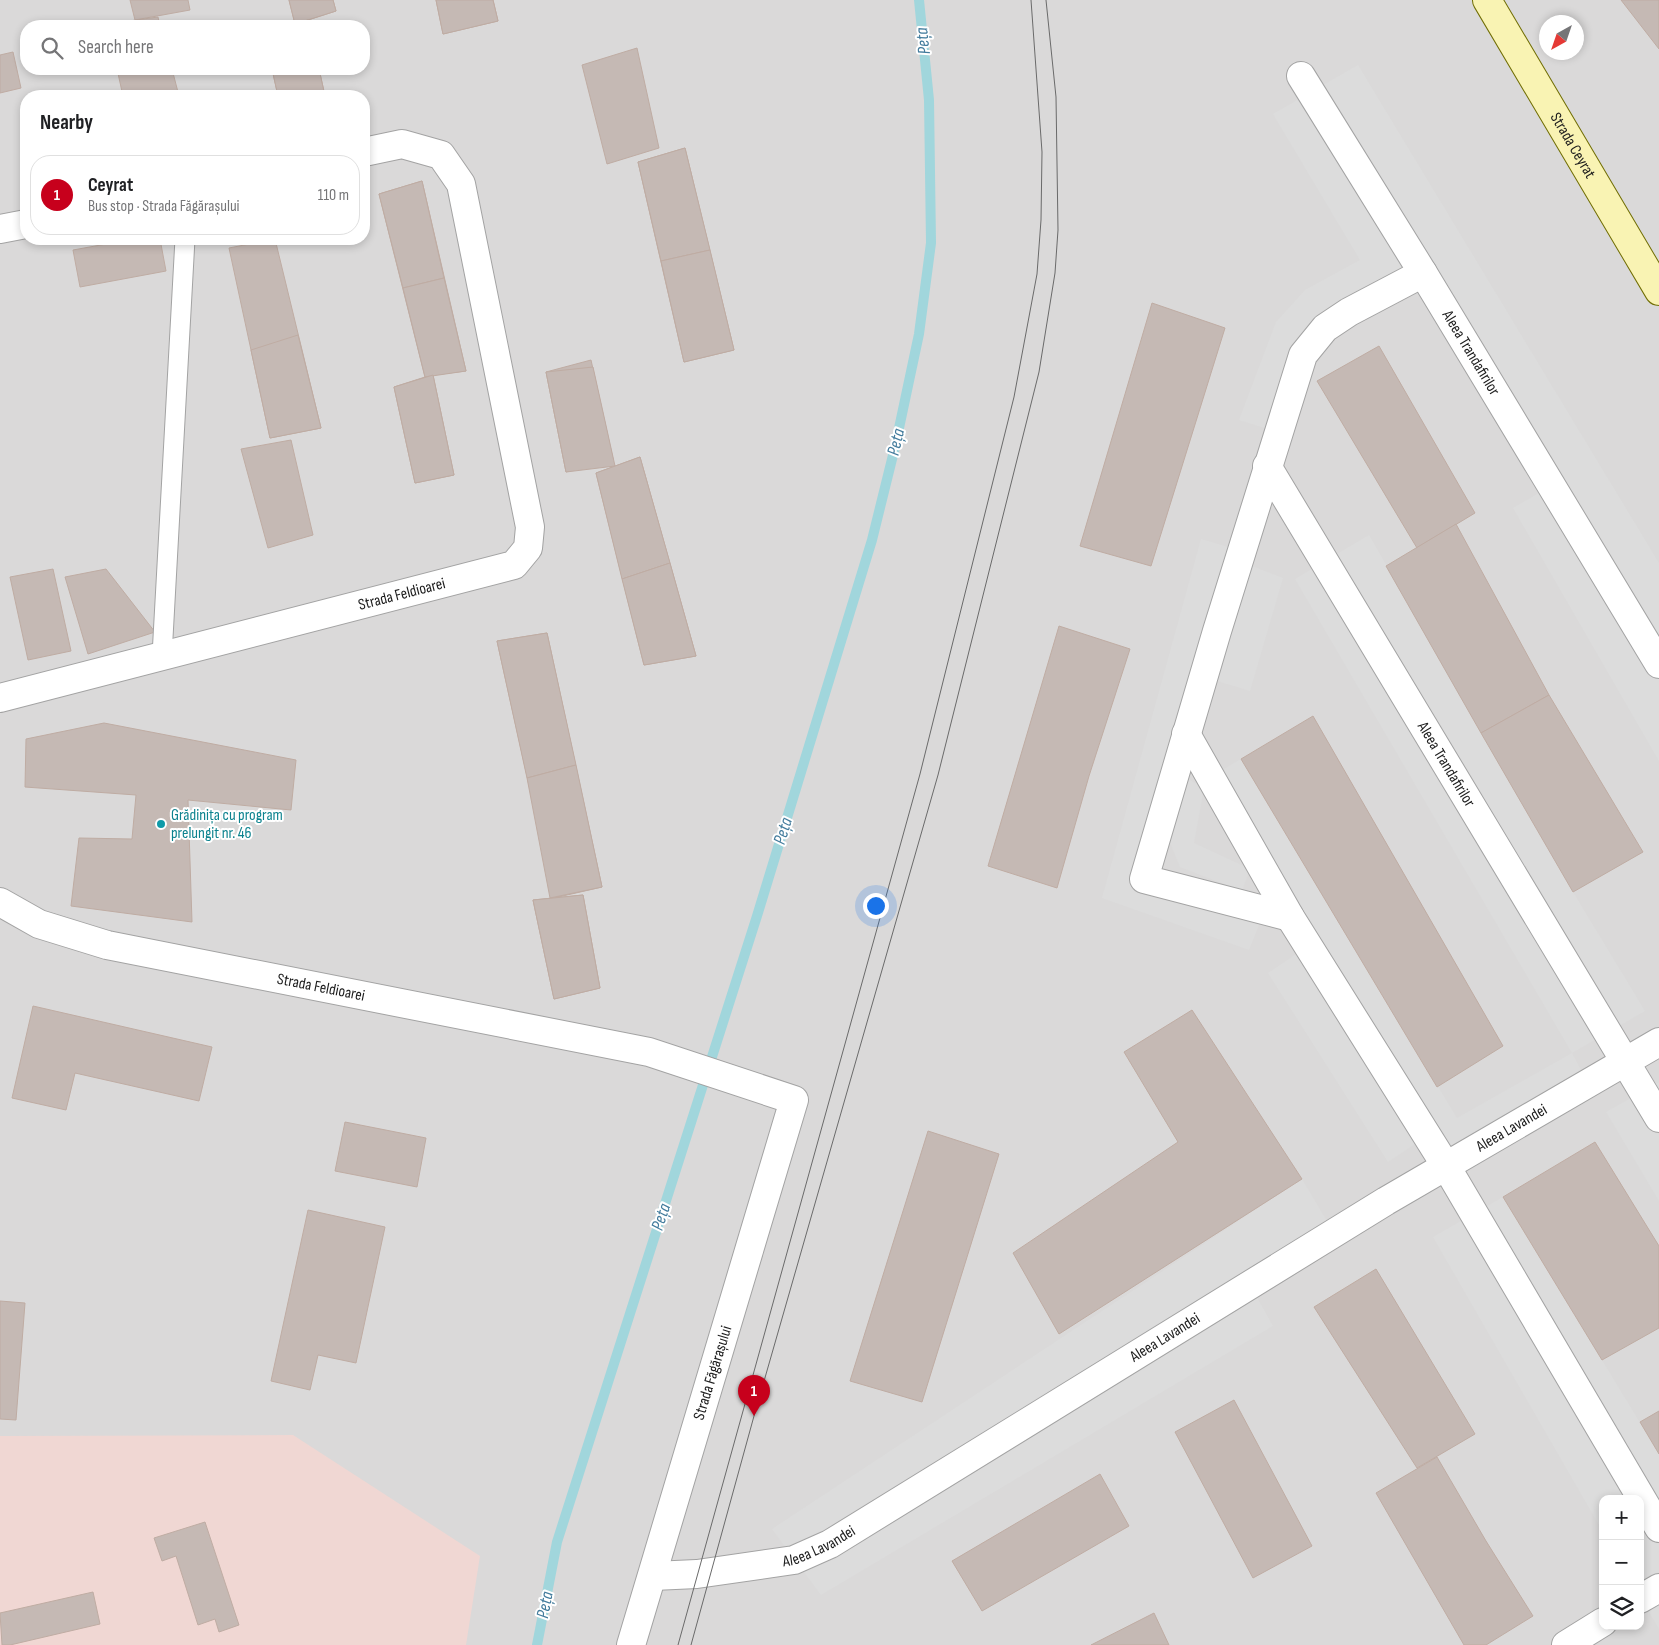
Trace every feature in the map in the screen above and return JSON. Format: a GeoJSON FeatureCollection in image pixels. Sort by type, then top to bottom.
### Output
{"type":"FeatureCollection","features":[{"type":"Feature","properties":{"kind":"main road","name":"Strada Ceyrat"},"geometry":{"type":"LineString","coordinates":[[1487,0],[1659,290]]}},
{"type":"Feature","properties":{"kind":"street","name":"Aleea Trandafirilor"},"geometry":{"type":"LineString","coordinates":[[1301,76],[1659,664]]}},
{"type":"Feature","properties":{"kind":"street","name":"Strada Feldioarei"},"geometry":{"type":"LineString","coordinates":[[0,698],[514,565],[528,548],[530,527],[461,184],[441,155],[402,144],[370,151]]}},
{"type":"Feature","properties":{"kind":"street"},"geometry":{"type":"LineString","coordinates":[[0,229],[20,225]]}},
{"type":"Feature","properties":{"kind":"street"},"geometry":{"type":"LineString","coordinates":[[1290,917],[1144,879],[1267,466],[1303,355],[1325,328],[1349,312],[1422,273]]}},
{"type":"Feature","properties":{"kind":"street","name":"Aleea Trandafirilor"},"geometry":{"type":"LineString","coordinates":[[1267,466],[1626,1060],[1659,1118]]}},
{"type":"Feature","properties":{"kind":"street"},"geometry":{"type":"LineString","coordinates":[[1186,734],[1290,917],[1446,1166],[1659,1528]]}},
{"type":"Feature","properties":{"kind":"street","name":"Strada Feldioarei"},"geometry":{"type":"LineString","coordinates":[[0,902],[39,924],[107,945],[655,1054],[786,1098]]}},
{"type":"Feature","properties":{"kind":"street","name":"Aleea Lavandei"},"geometry":{"type":"LineString","coordinates":[[653,1576],[697,1574],[794,1560],[830,1544],[1446,1166],[1659,1042]]}},
{"type":"Feature","properties":{"kind":"street","name":"Strada Făgărașului"},"geometry":{"type":"LineString","coordinates":[[631,1645],[653,1576],[786,1098]]}},
{"type":"Feature","properties":{"kind":"street"},"geometry":{"type":"LineString","coordinates":[[1644,1597],[1659,1588]]}},
{"type":"Feature","properties":{"kind":"street"},"geometry":{"type":"LineString","coordinates":[[1566,1645],[1599,1624]]}},
{"type":"Feature","properties":{"kind":"lane"},"geometry":{"type":"LineString","coordinates":[[162,656],[185,245]]}},
{"type":"Feature","properties":{"kind":"shaded area"},"geometry":{"type":"Polygon","coordinates":[[[0,0],[1659,0],[1659,1645],[0,1645],[0,0]]]}},
{"type":"Feature","properties":{"kind":"shaded area"},"geometry":{"type":"Polygon","coordinates":[[[1358,65],[1659,563],[1659,761],[1513,508],[1551,486],[1423,274],[1325,328],[1278,432],[1239,420],[1276,322],[1305,290],[1360,260],[1273,114],[1358,65]]]}},
{"type":"Feature","properties":{"kind":"shaded area"},"geometry":{"type":"Polygon","coordinates":[[[1369,535],[1573,892],[1645,1011],[1572,1053],[1295,579],[1369,535]]]}},
{"type":"Feature","properties":{"kind":"shaded area"},"geometry":{"type":"Polygon","coordinates":[[[1201,539],[1241,551],[1239,561],[1283,578],[1250,691],[1204,677],[1144,878],[1265,910],[1249,950],[1102,898],[1201,539]]]}},
{"type":"Feature","properties":{"kind":"shaded area"},"geometry":{"type":"Polygon","coordinates":[[[1241,759],[1457,1118],[1572,1053],[1588,1083],[1446,1166],[1427,1136],[1388,1162],[1268,973],[1308,946],[1210,777],[1241,759]]]}},
{"type":"Feature","properties":{"kind":"shaded area"},"geometry":{"type":"Polygon","coordinates":[[[1186,778],[1204,788],[1194,843],[1250,869],[1242,891],[1180,867],[1168,838],[1186,778]]]}},
{"type":"Feature","properties":{"kind":"shaded area"},"geometry":{"type":"Polygon","coordinates":[[[1659,1082],[1659,1201],[1606,1112],[1659,1082]]]}},
{"type":"Feature","properties":{"kind":"shaded area"},"geometry":{"type":"Polygon","coordinates":[[[1302,1179],[1334,1233],[1250,1285],[1273,1326],[821,1595],[772,1529],[1302,1179]]]}},
{"type":"Feature","properties":{"kind":"shaded area"},"geometry":{"type":"Polygon","coordinates":[[[1503,1197],[1659,1454],[1659,1629],[1644,1604],[1644,1495],[1599,1495],[1599,1525],[1433,1237],[1503,1197]]]}},
{"type":"Feature","properties":{"kind":"shaded area"},"geometry":{"type":"Polygon","coordinates":[[[293,1435],[480,1556],[466,1645],[0,1645],[0,1436],[293,1435]]]}},
{"type":"Feature","properties":{"kind":"building"},"geometry":{"type":"Polygon","coordinates":[[[130,0],[188,0],[190,10],[135,20],[130,0]]]}},
{"type":"Feature","properties":{"kind":"building"},"geometry":{"type":"Polygon","coordinates":[[[289,0],[333,0],[336,11],[308,20],[294,20],[289,0]]]}},
{"type":"Feature","properties":{"kind":"building"},"geometry":{"type":"Polygon","coordinates":[[[289,0],[333,0],[336,11],[308,20],[294,20],[289,0]]]}},
{"type":"Feature","properties":{"kind":"building"},"geometry":{"type":"Polygon","coordinates":[[[436,0],[493,0],[498,21],[443,34],[436,0]]]}},
{"type":"Feature","properties":{"kind":"building"},"geometry":{"type":"Polygon","coordinates":[[[436,0],[493,0],[498,21],[443,34],[436,0]]]}},
{"type":"Feature","properties":{"kind":"building"},"geometry":{"type":"Polygon","coordinates":[[[1621,0],[1659,0],[1659,49],[1621,0]]]}},
{"type":"Feature","properties":{"kind":"building"},"geometry":{"type":"Polygon","coordinates":[[[158,17],[159,20],[136,20],[158,17]]]}},
{"type":"Feature","properties":{"kind":"building"},"geometry":{"type":"Polygon","coordinates":[[[637,48],[659,148],[607,164],[582,65],[637,48]]]}},
{"type":"Feature","properties":{"kind":"building"},"geometry":{"type":"Polygon","coordinates":[[[13,52],[21,88],[0,93],[0,55],[13,52]]]}},
{"type":"Feature","properties":{"kind":"building"},"geometry":{"type":"Polygon","coordinates":[[[118,75],[174,75],[177,90],[122,90],[118,75]]]}},
{"type":"Feature","properties":{"kind":"building"},"geometry":{"type":"Polygon","coordinates":[[[273,75],[320,75],[324,90],[277,90],[273,75]]]}},
{"type":"Feature","properties":{"kind":"building"},"geometry":{"type":"Polygon","coordinates":[[[273,75],[320,75],[324,90],[277,90],[273,75]]]}},
{"type":"Feature","properties":{"kind":"building"},"geometry":{"type":"Polygon","coordinates":[[[685,148],[734,350],[684,362],[638,162],[685,148]]]}},
{"type":"Feature","properties":{"kind":"building"},"geometry":{"type":"Polygon","coordinates":[[[685,148],[710,250],[661,261],[638,162],[685,148]]]}},
{"type":"Feature","properties":{"kind":"building"},"geometry":{"type":"Polygon","coordinates":[[[422,181],[466,371],[433,375],[454,475],[415,483],[394,387],[425,377],[379,194],[422,181]]]}},
{"type":"Feature","properties":{"kind":"building"},"geometry":{"type":"Polygon","coordinates":[[[422,181],[444,278],[403,288],[379,194],[422,181]]]}},
{"type":"Feature","properties":{"kind":"building"},"geometry":{"type":"Polygon","coordinates":[[[101,245],[161,245],[166,271],[80,287],[73,250],[101,245]]]}},
{"type":"Feature","properties":{"kind":"building"},"geometry":{"type":"Polygon","coordinates":[[[244,245],[276,245],[321,428],[270,438],[229,248],[244,245]]]}},
{"type":"Feature","properties":{"kind":"building"},"geometry":{"type":"Polygon","coordinates":[[[710,250],[734,350],[684,362],[661,261],[710,250]]]}},
{"type":"Feature","properties":{"kind":"building"},"geometry":{"type":"Polygon","coordinates":[[[444,278],[466,371],[425,377],[403,288],[444,278]]]}},
{"type":"Feature","properties":{"kind":"building"},"geometry":{"type":"Polygon","coordinates":[[[1152,303],[1225,328],[1151,566],[1080,546],[1152,303]]]}},
{"type":"Feature","properties":{"kind":"building"},"geometry":{"type":"Polygon","coordinates":[[[298,335],[321,428],[270,438],[251,350],[298,335]]]}},
{"type":"Feature","properties":{"kind":"building"},"geometry":{"type":"Polygon","coordinates":[[[1379,346],[1475,513],[1417,548],[1317,381],[1379,346]]]}},
{"type":"Feature","properties":{"kind":"building"},"geometry":{"type":"Polygon","coordinates":[[[591,360],[613,459],[566,472],[546,372],[591,360]]]}},
{"type":"Feature","properties":{"kind":"building"},"geometry":{"type":"Polygon","coordinates":[[[593,367],[615,466],[566,472],[546,372],[593,367]]]}},
{"type":"Feature","properties":{"kind":"building"},"geometry":{"type":"Polygon","coordinates":[[[433,375],[454,475],[415,483],[394,387],[433,375]]]}},
{"type":"Feature","properties":{"kind":"building"},"geometry":{"type":"Polygon","coordinates":[[[291,440],[313,535],[268,548],[241,449],[291,440]]]}},
{"type":"Feature","properties":{"kind":"building"},"geometry":{"type":"Polygon","coordinates":[[[640,457],[696,656],[644,665],[596,473],[640,457]]]}},
{"type":"Feature","properties":{"kind":"building"},"geometry":{"type":"Polygon","coordinates":[[[640,457],[670,563],[622,579],[596,473],[640,457]]]}},
{"type":"Feature","properties":{"kind":"building"},"geometry":{"type":"Polygon","coordinates":[[[1456,524],[1549,695],[1481,733],[1386,566],[1456,524]]]}},
{"type":"Feature","properties":{"kind":"building"},"geometry":{"type":"Polygon","coordinates":[[[670,563],[696,656],[644,665],[622,579],[670,563]]]}},
{"type":"Feature","properties":{"kind":"building"},"geometry":{"type":"Polygon","coordinates":[[[53,569],[71,651],[28,660],[10,577],[53,569]]]}},
{"type":"Feature","properties":{"kind":"building"},"geometry":{"type":"Polygon","coordinates":[[[106,569],[155,632],[88,654],[65,577],[106,569]]]}},
{"type":"Feature","properties":{"kind":"building"},"geometry":{"type":"Polygon","coordinates":[[[1059,626],[1130,649],[1089,776],[1057,888],[988,866],[1059,626]]]}},
{"type":"Feature","properties":{"kind":"building"},"geometry":{"type":"Polygon","coordinates":[[[547,633],[602,887],[554,898],[497,641],[547,633]]]}},
{"type":"Feature","properties":{"kind":"building"},"geometry":{"type":"Polygon","coordinates":[[[547,633],[576,765],[527,778],[497,641],[547,633]]]}},
{"type":"Feature","properties":{"kind":"building"},"geometry":{"type":"Polygon","coordinates":[[[1549,695],[1643,852],[1573,892],[1481,733],[1549,695]]]}},
{"type":"Feature","properties":{"kind":"building"},"geometry":{"type":"Polygon","coordinates":[[[1313,716],[1503,1046],[1437,1087],[1241,759],[1313,716]]]}},
{"type":"Feature","properties":{"kind":"building","name":"Grădinița cu program prelungit nr. 46"},"geometry":{"type":"Polygon","coordinates":[[[104,723],[296,760],[291,810],[188,800],[192,922],[71,906],[79,838],[132,839],[136,795],[25,787],[26,739],[104,723]]]}},
{"type":"Feature","properties":{"kind":"building"},"geometry":{"type":"Polygon","coordinates":[[[576,765],[602,887],[550,898],[527,778],[576,765]]]}},
{"type":"Feature","properties":{"kind":"building"},"geometry":{"type":"Polygon","coordinates":[[[583,895],[600,988],[554,999],[533,900],[583,895]]]}},
{"type":"Feature","properties":{"kind":"building"},"geometry":{"type":"Polygon","coordinates":[[[583,895],[600,988],[554,999],[533,900],[583,895]]]}},
{"type":"Feature","properties":{"kind":"building"},"geometry":{"type":"Polygon","coordinates":[[[33,1006],[212,1047],[199,1101],[75,1073],[66,1110],[12,1098],[33,1006]]]}},
{"type":"Feature","properties":{"kind":"building"},"geometry":{"type":"Polygon","coordinates":[[[1192,1010],[1302,1179],[1059,1334],[1013,1253],[1178,1142],[1124,1052],[1192,1010]]]}},
{"type":"Feature","properties":{"kind":"building"},"geometry":{"type":"Polygon","coordinates":[[[345,1122],[426,1138],[417,1187],[335,1171],[345,1122]]]}},
{"type":"Feature","properties":{"kind":"building"},"geometry":{"type":"Polygon","coordinates":[[[928,1131],[999,1154],[922,1402],[850,1381],[928,1131]]]}},
{"type":"Feature","properties":{"kind":"building"},"geometry":{"type":"Polygon","coordinates":[[[1595,1142],[1659,1246],[1659,1328],[1602,1360],[1503,1197],[1595,1142]]]}},
{"type":"Feature","properties":{"kind":"building"},"geometry":{"type":"Polygon","coordinates":[[[308,1210],[385,1227],[356,1363],[318,1355],[310,1390],[271,1381],[308,1210]]]}},
{"type":"Feature","properties":{"kind":"building"},"geometry":{"type":"Polygon","coordinates":[[[1376,1269],[1475,1434],[1417,1468],[1314,1307],[1376,1269]]]}},
{"type":"Feature","properties":{"kind":"building"},"geometry":{"type":"Polygon","coordinates":[[[0,1301],[25,1303],[16,1420],[0,1419],[0,1301]]]}},
{"type":"Feature","properties":{"kind":"building"},"geometry":{"type":"Polygon","coordinates":[[[1234,1400],[1312,1546],[1253,1578],[1175,1432],[1234,1400]]]}},
{"type":"Feature","properties":{"kind":"building"},"geometry":{"type":"Polygon","coordinates":[[[1659,1411],[1659,1454],[1640,1422],[1659,1411]]]}},
{"type":"Feature","properties":{"kind":"building"},"geometry":{"type":"Polygon","coordinates":[[[1437,1457],[1533,1616],[1486,1645],[1464,1645],[1376,1493],[1437,1457]]]}},
{"type":"Feature","properties":{"kind":"building"},"geometry":{"type":"Polygon","coordinates":[[[1100,1474],[1129,1526],[982,1611],[952,1561],[1100,1474]]]}},
{"type":"Feature","properties":{"kind":"building"},"geometry":{"type":"Polygon","coordinates":[[[205,1522],[239,1625],[219,1632],[215,1619],[198,1625],[176,1556],[162,1561],[154,1538],[205,1522]]]}},
{"type":"Feature","properties":{"kind":"building"},"geometry":{"type":"Polygon","coordinates":[[[93,1592],[100,1624],[10,1645],[2,1645],[0,1613],[93,1592]]]}},
{"type":"Feature","properties":{"kind":"building"},"geometry":{"type":"Polygon","coordinates":[[[1154,1613],[1169,1645],[1091,1645],[1154,1613]]]}},
{"type":"Feature","properties":{"kind":"waterway","name":"Peța"},"geometry":{"type":"LineString","coordinates":[[537,1645],[557,1542],[757,916],[872,540],[895,447],[919,334],[931,243],[929,100],[919,0]]}},
{"type":"Feature","properties":{"kind":"tram line"},"geometry":{"type":"LineString","coordinates":[[678,1645],[920,774],[1014,397],[1037,274],[1041,220],[1042,152],[1031,0]]}},
{"type":"Feature","properties":{"kind":"tram line"},"geometry":{"type":"LineString","coordinates":[[691,1645],[754,1416],[938,775],[1039,372],[1055,273],[1058,230],[1056,97],[1046,0]]}},
{"type":"Feature","properties":{"kind":"place","name":"Grădinița cu program prelungit nr. 46"},"geometry":{"type":"Point","coordinates":[161,824]}},
{"type":"Feature","properties":{"kind":"place","name":"Ceyrat"},"geometry":{"type":"Point","coordinates":[754,1416]}}]}
